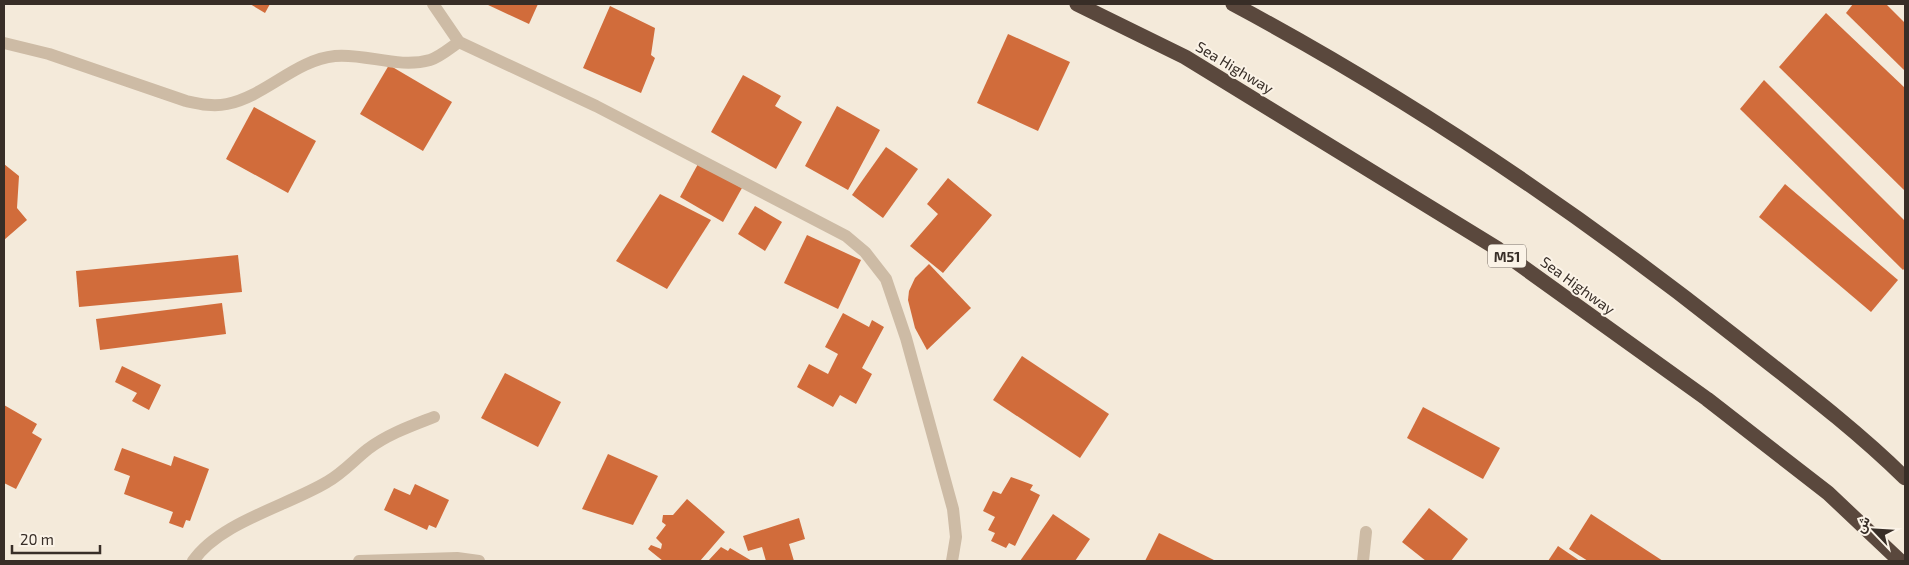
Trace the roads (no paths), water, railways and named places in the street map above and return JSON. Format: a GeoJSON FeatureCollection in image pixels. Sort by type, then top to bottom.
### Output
{"type":"FeatureCollection","features":[{"type":"Feature","properties":{"kind":"highway","name":"Sea Highway"},"geometry":{"type":"LineString","coordinates":[[1077,4],[1186,57],[1498,249],[1753,434],[1828,493],[1900,561]]}},
{"type":"Feature","properties":{"kind":"highway"},"geometry":{"type":"LineString","coordinates":[[1233,4],[1319,50],[1522,179],[1656,274],[1868,442],[1905,478]]}},
{"type":"Feature","properties":{"kind":"street"},"geometry":{"type":"LineString","coordinates":[[433,4],[459,42],[596,106],[846,236],[866,252],[886,279],[906,338],[953,509],[956,537],[952,561]]}},
{"type":"Feature","properties":{"kind":"street"},"geometry":{"type":"LineString","coordinates":[[4,43],[49,54],[186,101],[208,105],[228,104],[247,97],[304,65],[321,59],[336,56],[403,63],[421,62],[431,60],[459,42]]}},
{"type":"Feature","properties":{"kind":"street"},"geometry":{"type":"LineString","coordinates":[[193,561],[220,534],[288,499],[326,483],[343,472],[369,449],[398,430],[434,417]]}},
{"type":"Feature","properties":{"kind":"street"},"geometry":{"type":"LineString","coordinates":[[1362,561],[1366,532]]}},
{"type":"Feature","properties":{"kind":"street"},"geometry":{"type":"LineString","coordinates":[[359,561],[457,558],[479,561]]}}]}
